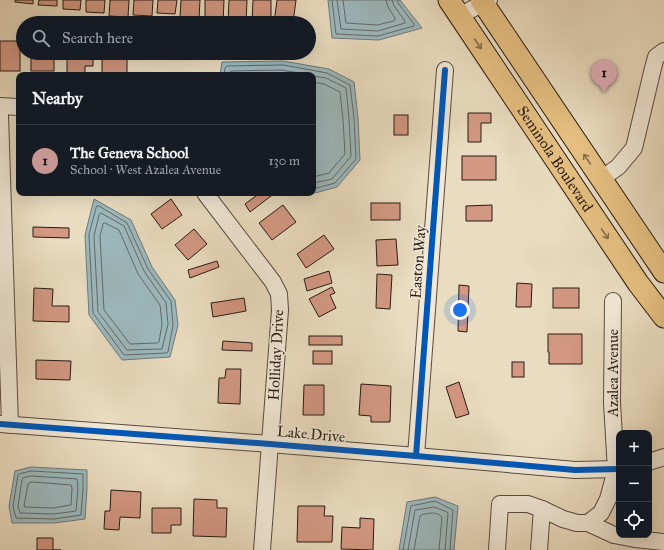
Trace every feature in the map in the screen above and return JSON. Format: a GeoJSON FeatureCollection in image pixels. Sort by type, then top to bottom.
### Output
{"type":"FeatureCollection","features":[{"type":"Feature","properties":{"kind":"main road","name":"Seminola Boulevard"},"geometry":{"type":"LineString","coordinates":[[485,1],[601,179],[664,272]]}},
{"type":"Feature","properties":{"kind":"main road","name":"Seminola Boulevard"},"geometry":{"type":"LineString","coordinates":[[454,8],[638,283],[664,316]]}},
{"type":"Feature","properties":{"kind":"street"},"geometry":{"type":"LineString","coordinates":[[454,8],[485,1]]}},
{"type":"Feature","properties":{"kind":"street"},"geometry":{"type":"LineString","coordinates":[[601,179],[618,166],[634,148],[656,56],[664,51]]}},
{"type":"Feature","properties":{"kind":"street","name":"Easton Way"},"geometry":{"type":"LineString","coordinates":[[416,456],[445,70]]}},
{"type":"Feature","properties":{"kind":"street"},"geometry":{"type":"LineString","coordinates":[[0,106],[16,107]]}},
{"type":"Feature","properties":{"kind":"street"},"geometry":{"type":"LineString","coordinates":[[0,115],[5,424]]}},
{"type":"Feature","properties":{"kind":"street","name":"Holliday Drive"},"geometry":{"type":"LineString","coordinates":[[207,196],[273,282],[278,294],[280,310],[262,550]]}},
{"type":"Feature","properties":{"kind":"street","name":"Azalea Avenue"},"geometry":{"type":"LineString","coordinates":[[613,301],[612,403],[618,466]]}},
{"type":"Feature","properties":{"kind":"street","name":"Lake Drive"},"geometry":{"type":"LineString","coordinates":[[5,424],[270,444],[575,470],[616,469]]}},
{"type":"Feature","properties":{"kind":"street"},"geometry":{"type":"LineString","coordinates":[[652,461],[664,457]]}},
{"type":"Feature","properties":{"kind":"street","name":"Azalea Avenue"},"geometry":{"type":"LineString","coordinates":[[588,523],[601,513],[608,499],[616,475]]}},
{"type":"Feature","properties":{"kind":"street"},"geometry":{"type":"LineString","coordinates":[[497,550],[500,504],[528,504],[562,519],[577,524],[588,523],[614,535],[646,545],[664,542]]}},
{"type":"Feature","properties":{"kind":"street"},"geometry":{"type":"LineString","coordinates":[[539,550],[542,509]]}},
{"type":"Feature","properties":{"kind":"water"},"geometry":{"type":"Polygon","coordinates":[[[328,0],[400,0],[422,28],[379,40],[332,38],[328,0]]]}},
{"type":"Feature","properties":{"kind":"water"},"geometry":{"type":"Polygon","coordinates":[[[283,61],[329,69],[354,82],[358,118],[360,160],[337,187],[316,193],[316,72],[220,72],[222,62],[283,61]]]}},
{"type":"Feature","properties":{"kind":"water"},"geometry":{"type":"Polygon","coordinates":[[[94,199],[131,220],[152,267],[175,300],[178,325],[170,357],[122,360],[89,315],[85,235],[94,199]]]}},
{"type":"Feature","properties":{"kind":"water"},"geometry":{"type":"Polygon","coordinates":[[[31,467],[87,470],[85,519],[54,523],[12,523],[9,506],[15,471],[31,467]]]}},
{"type":"Feature","properties":{"kind":"water"},"geometry":{"type":"Polygon","coordinates":[[[435,497],[458,506],[454,550],[399,550],[407,502],[435,497]]]}},
{"type":"Feature","properties":{"kind":"building"},"geometry":{"type":"Polygon","coordinates":[[[15,0],[33,0],[33,4],[15,2],[15,0]]]}},
{"type":"Feature","properties":{"kind":"building"},"geometry":{"type":"Polygon","coordinates":[[[39,0],[57,0],[57,6],[38,5],[39,0]]]}},
{"type":"Feature","properties":{"kind":"building"},"geometry":{"type":"Polygon","coordinates":[[[63,0],[81,0],[80,10],[63,9],[63,0]]]}},
{"type":"Feature","properties":{"kind":"building"},"geometry":{"type":"Polygon","coordinates":[[[86,0],[105,0],[104,13],[86,12],[86,0]]]}},
{"type":"Feature","properties":{"kind":"building"},"geometry":{"type":"Polygon","coordinates":[[[110,0],[129,0],[128,16],[109,16],[110,0]]]}},
{"type":"Feature","properties":{"kind":"building"},"geometry":{"type":"Polygon","coordinates":[[[134,0],[153,0],[152,16],[133,15],[134,0]]]}},
{"type":"Feature","properties":{"kind":"building"},"geometry":{"type":"Polygon","coordinates":[[[158,0],[177,0],[175,14],[157,13],[158,0]]]}},
{"type":"Feature","properties":{"kind":"building"},"geometry":{"type":"Polygon","coordinates":[[[181,0],[200,0],[199,16],[180,16],[181,0]]]}},
{"type":"Feature","properties":{"kind":"building"},"geometry":{"type":"Polygon","coordinates":[[[205,0],[224,0],[223,16],[205,16],[205,0]]]}},
{"type":"Feature","properties":{"kind":"building"},"geometry":{"type":"Polygon","coordinates":[[[229,0],[247,0],[246,16],[228,16],[229,0]]]}},
{"type":"Feature","properties":{"kind":"building"},"geometry":{"type":"Polygon","coordinates":[[[253,0],[271,0],[271,16],[252,16],[253,0]]]}},
{"type":"Feature","properties":{"kind":"building"},"geometry":{"type":"Polygon","coordinates":[[[277,0],[296,0],[294,16],[275,16],[277,0]]]}},
{"type":"Feature","properties":{"kind":"building"},"geometry":{"type":"Polygon","coordinates":[[[0,41],[16,41],[16,60],[20,60],[20,71],[0,71],[0,41]]]}},
{"type":"Feature","properties":{"kind":"building"},"geometry":{"type":"Polygon","coordinates":[[[31,60],[54,60],[54,71],[31,71],[31,60]]]}},
{"type":"Feature","properties":{"kind":"building"},"geometry":{"type":"Polygon","coordinates":[[[67,60],[93,60],[93,66],[85,66],[85,72],[67,72],[67,60]]]}},
{"type":"Feature","properties":{"kind":"building"},"geometry":{"type":"Polygon","coordinates":[[[102,60],[127,60],[127,72],[102,72],[102,60]]]}},
{"type":"Feature","properties":{"kind":"building"},"geometry":{"type":"Polygon","coordinates":[[[468,113],[491,113],[491,123],[481,123],[481,142],[468,142],[468,113]]]}},
{"type":"Feature","properties":{"kind":"building"},"geometry":{"type":"Polygon","coordinates":[[[394,115],[408,115],[408,135],[394,135],[394,115]]]}},
{"type":"Feature","properties":{"kind":"building"},"geometry":{"type":"Polygon","coordinates":[[[462,156],[496,156],[496,180],[462,180],[462,156]]]}},
{"type":"Feature","properties":{"kind":"building"},"geometry":{"type":"Polygon","coordinates":[[[256,196],[271,196],[250,212],[245,204],[256,196]]]}},
{"type":"Feature","properties":{"kind":"building"},"geometry":{"type":"Polygon","coordinates":[[[171,199],[182,215],[162,229],[151,214],[171,199]]]}},
{"type":"Feature","properties":{"kind":"building"},"geometry":{"type":"Polygon","coordinates":[[[371,203],[400,203],[400,220],[371,220],[371,203]]]}},
{"type":"Feature","properties":{"kind":"building"},"geometry":{"type":"Polygon","coordinates":[[[283,205],[296,222],[272,240],[259,223],[283,205]]]}},
{"type":"Feature","properties":{"kind":"building"},"geometry":{"type":"Polygon","coordinates":[[[492,205],[492,221],[466,221],[466,206],[492,205]]]}},
{"type":"Feature","properties":{"kind":"building"},"geometry":{"type":"Polygon","coordinates":[[[33,227],[69,228],[69,238],[33,237],[33,227]]]}},
{"type":"Feature","properties":{"kind":"building"},"geometry":{"type":"Polygon","coordinates":[[[194,229],[207,244],[188,260],[175,245],[194,229]]]}},
{"type":"Feature","properties":{"kind":"building"},"geometry":{"type":"Polygon","coordinates":[[[324,235],[334,249],[306,268],[297,254],[324,235]]]}},
{"type":"Feature","properties":{"kind":"building"},"geometry":{"type":"Polygon","coordinates":[[[396,239],[398,265],[377,266],[376,240],[396,239]]]}},
{"type":"Feature","properties":{"kind":"building"},"geometry":{"type":"Polygon","coordinates":[[[217,261],[219,267],[190,278],[188,270],[217,261]]]}},
{"type":"Feature","properties":{"kind":"building"},"geometry":{"type":"Polygon","coordinates":[[[329,271],[332,283],[307,291],[304,279],[329,271]]]}},
{"type":"Feature","properties":{"kind":"building"},"geometry":{"type":"Polygon","coordinates":[[[377,274],[392,275],[390,309],[376,308],[377,274]]]}},
{"type":"Feature","properties":{"kind":"building"},"geometry":{"type":"Polygon","coordinates":[[[517,283],[532,284],[531,307],[516,307],[517,283]]]}},
{"type":"Feature","properties":{"kind":"building"},"geometry":{"type":"Polygon","coordinates":[[[459,285],[469,286],[467,332],[458,331],[459,285]]]}},
{"type":"Feature","properties":{"kind":"building"},"geometry":{"type":"Polygon","coordinates":[[[332,287],[335,293],[330,295],[336,308],[319,317],[309,299],[332,287]]]}},
{"type":"Feature","properties":{"kind":"building"},"geometry":{"type":"Polygon","coordinates":[[[34,288],[53,289],[52,306],[69,306],[69,322],[33,321],[34,288]]]}},
{"type":"Feature","properties":{"kind":"building"},"geometry":{"type":"Polygon","coordinates":[[[553,288],[579,288],[579,308],[553,308],[553,288]]]}},
{"type":"Feature","properties":{"kind":"building"},"geometry":{"type":"Polygon","coordinates":[[[244,298],[246,311],[213,317],[211,303],[244,298]]]}},
{"type":"Feature","properties":{"kind":"building"},"geometry":{"type":"Polygon","coordinates":[[[548,334],[582,334],[582,364],[549,364],[548,334]]]}},
{"type":"Feature","properties":{"kind":"building"},"geometry":{"type":"Polygon","coordinates":[[[309,336],[342,336],[342,345],[309,345],[309,336]]]}},
{"type":"Feature","properties":{"kind":"building"},"geometry":{"type":"Polygon","coordinates":[[[223,341],[252,343],[252,351],[222,350],[223,341]]]}},
{"type":"Feature","properties":{"kind":"building"},"geometry":{"type":"Polygon","coordinates":[[[313,351],[332,351],[332,364],[313,364],[313,351]]]}},
{"type":"Feature","properties":{"kind":"building"},"geometry":{"type":"Polygon","coordinates":[[[36,360],[71,361],[70,380],[36,379],[36,360]]]}},
{"type":"Feature","properties":{"kind":"building"},"geometry":{"type":"Polygon","coordinates":[[[512,362],[524,362],[524,377],[512,377],[512,362]]]}},
{"type":"Feature","properties":{"kind":"building"},"geometry":{"type":"Polygon","coordinates":[[[226,369],[241,369],[240,404],[218,403],[219,378],[225,378],[226,369]]]}},
{"type":"Feature","properties":{"kind":"building"},"geometry":{"type":"Polygon","coordinates":[[[459,382],[469,414],[456,418],[446,387],[459,382]]]}},
{"type":"Feature","properties":{"kind":"building"},"geometry":{"type":"Polygon","coordinates":[[[361,384],[391,386],[390,422],[371,422],[371,416],[359,415],[361,384]]]}},
{"type":"Feature","properties":{"kind":"building"},"geometry":{"type":"Polygon","coordinates":[[[304,385],[324,385],[324,415],[303,415],[304,385]]]}},
{"type":"Feature","properties":{"kind":"building"},"geometry":{"type":"Polygon","coordinates":[[[111,490],[141,492],[140,518],[120,517],[119,530],[104,529],[105,511],[110,511],[111,490]]]}},
{"type":"Feature","properties":{"kind":"building"},"geometry":{"type":"Polygon","coordinates":[[[194,499],[217,500],[217,508],[227,508],[226,537],[193,536],[194,499]]]}},
{"type":"Feature","properties":{"kind":"building"},"geometry":{"type":"Polygon","coordinates":[[[298,506],[325,506],[324,516],[333,516],[332,542],[297,542],[298,506]]]}},
{"type":"Feature","properties":{"kind":"building"},"geometry":{"type":"Polygon","coordinates":[[[152,508],[181,508],[181,525],[171,525],[171,533],[152,533],[152,508]]]}},
{"type":"Feature","properties":{"kind":"building"},"geometry":{"type":"Polygon","coordinates":[[[360,518],[374,519],[373,550],[341,549],[342,527],[360,528],[360,518]]]}},
{"type":"Feature","properties":{"kind":"building"},"geometry":{"type":"Polygon","coordinates":[[[37,538],[53,538],[53,550],[37,550],[37,538]]]}},
{"type":"Feature","properties":{"kind":"cycle path"},"geometry":{"type":"LineString","coordinates":[[416,456],[445,70]]}},
{"type":"Feature","properties":{"kind":"cycle path"},"geometry":{"type":"LineString","coordinates":[[0,424],[270,444],[575,470],[616,469]]}},
{"type":"Feature","properties":{"kind":"place","name":"The Geneva School"},"geometry":{"type":"Point","coordinates":[604,93]}}]}
